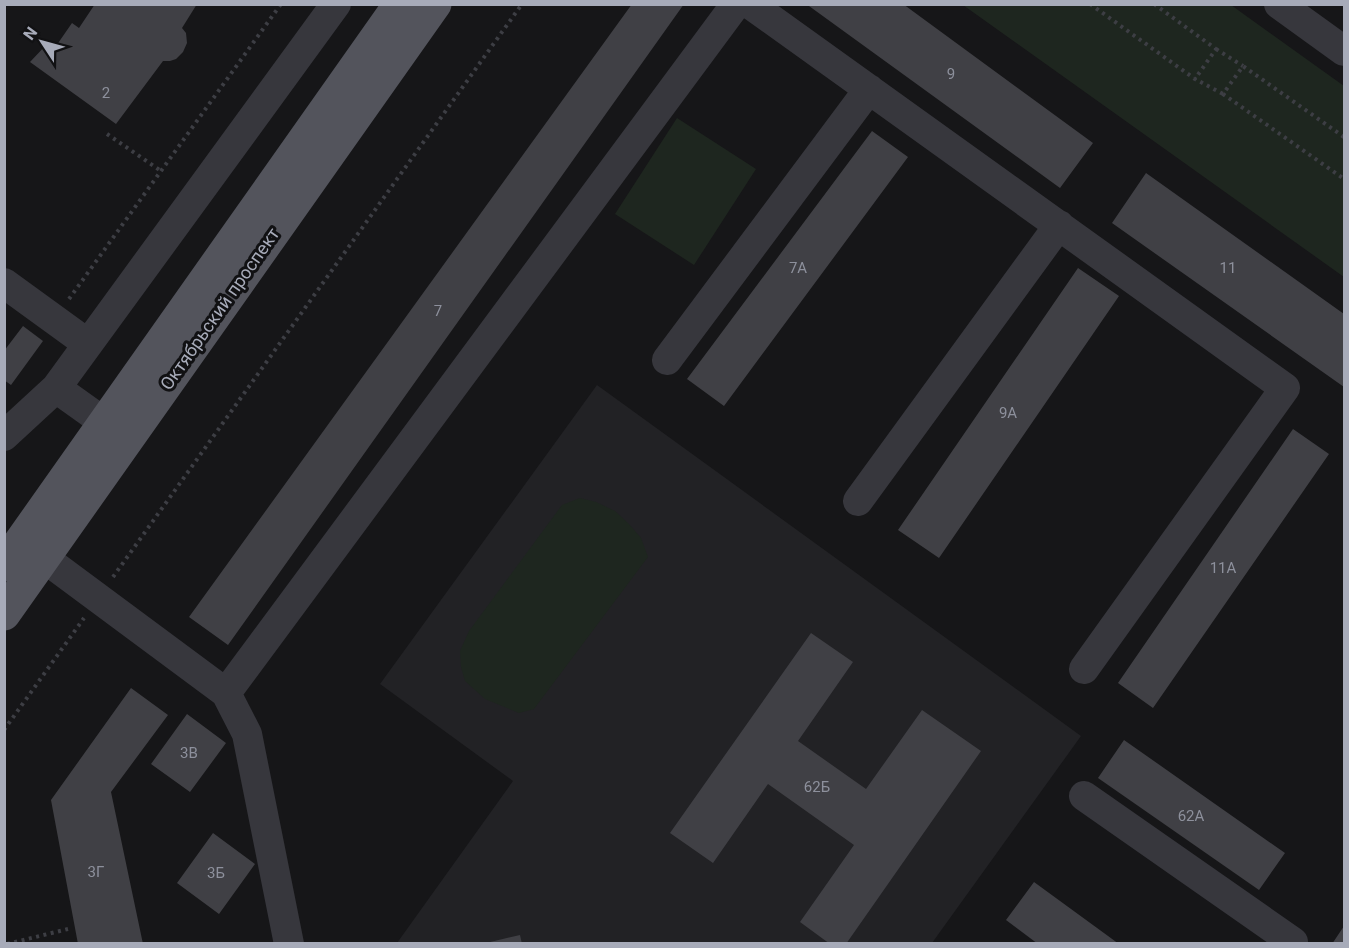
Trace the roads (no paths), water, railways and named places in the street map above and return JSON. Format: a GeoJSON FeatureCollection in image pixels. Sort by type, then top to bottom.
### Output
{"type":"FeatureCollection","features":[{"type":"Feature","properties":{"kind":"main road","name":"Октябрьский проспект"},"geometry":{"type":"LineString","coordinates":[[4,566],[400,4]]}},
{"type":"Feature","properties":{"kind":"main road","name":"Октябрьский проспект"},"geometry":{"type":"LineString","coordinates":[[4,614],[435,4]]}},
{"type":"Feature","properties":{"kind":"street"},"geometry":{"type":"LineString","coordinates":[[4,436],[56,388],[336,4]]}},
{"type":"Feature","properties":{"kind":"street"},"geometry":{"type":"LineString","coordinates":[[226,693],[735,4]]}},
{"type":"Feature","properties":{"kind":"street"},"geometry":{"type":"LineString","coordinates":[[750,4],[1285,388],[1084,669]]}},
{"type":"Feature","properties":{"kind":"street"},"geometry":{"type":"LineString","coordinates":[[1279,4],[1344,51]]}},
{"type":"Feature","properties":{"kind":"street"},"geometry":{"type":"LineString","coordinates":[[667,360],[869,90]]}},
{"type":"Feature","properties":{"kind":"street"},"geometry":{"type":"LineString","coordinates":[[858,501],[1059,225]]}},
{"type":"Feature","properties":{"kind":"street"},"geometry":{"type":"LineString","coordinates":[[4,283],[88,344]]}},
{"type":"Feature","properties":{"kind":"street"},"geometry":{"type":"LineString","coordinates":[[56,388],[105,423]]}},
{"type":"Feature","properties":{"kind":"street"},"geometry":{"type":"LineString","coordinates":[[44,558],[226,693],[247,734],[289,944]]}},
{"type":"Feature","properties":{"kind":"street"},"geometry":{"type":"LineString","coordinates":[[1084,796],[1293,942]]}}]}
